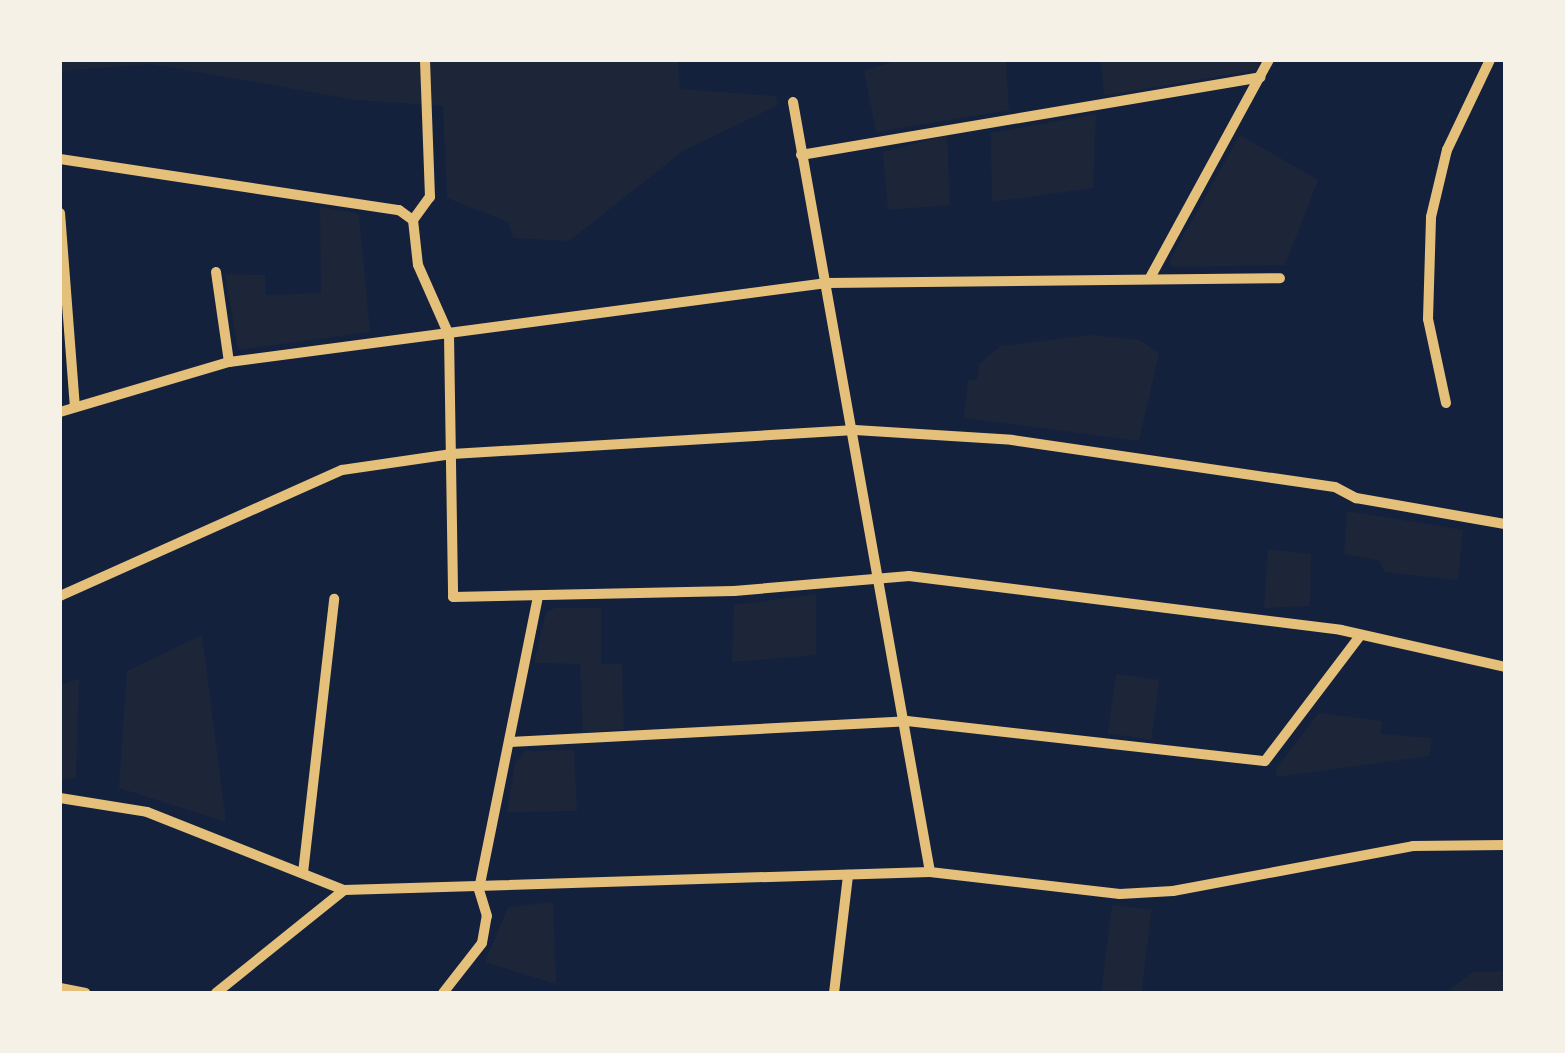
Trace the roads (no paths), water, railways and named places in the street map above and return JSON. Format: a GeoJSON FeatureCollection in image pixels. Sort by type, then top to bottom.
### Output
{"type":"FeatureCollection","features":[{"type":"Feature","properties":{"kind":"street"},"geometry":{"type":"LineString","coordinates":[[425,60],[430,197],[413,220],[418,265],[449,335],[454,597],[538,596],[834,577],[926,578],[1360,636],[1505,667]]}},
{"type":"Feature","properties":{"kind":"street"},"geometry":{"type":"LineString","coordinates":[[1152,276],[1269,60]]}},
{"type":"Feature","properties":{"kind":"street"},"geometry":{"type":"LineString","coordinates":[[1446,403],[1428,319],[1431,216],[1447,150],[1490,60]]}},
{"type":"Feature","properties":{"kind":"street"},"geometry":{"type":"LineString","coordinates":[[801,155],[1260,76]]}},
{"type":"Feature","properties":{"kind":"street"},"geometry":{"type":"LineString","coordinates":[[793,102],[907,721],[930,872]]}},
{"type":"Feature","properties":{"kind":"street"},"geometry":{"type":"LineString","coordinates":[[60,159],[399,210],[413,220]]}},
{"type":"Feature","properties":{"kind":"street"},"geometry":{"type":"LineString","coordinates":[[60,213],[75,406]]}},
{"type":"Feature","properties":{"kind":"street"},"geometry":{"type":"LineString","coordinates":[[216,272],[229,362]]}},
{"type":"Feature","properties":{"kind":"street"},"geometry":{"type":"LineString","coordinates":[[60,412],[229,362],[827,282],[1152,276],[1280,278]]}},
{"type":"Feature","properties":{"kind":"street"},"geometry":{"type":"LineString","coordinates":[[60,596],[309,480],[390,460],[855,430],[1012,440],[1335,486],[1356,498],[1505,524]]}},
{"type":"Feature","properties":{"kind":"street"},"geometry":{"type":"LineString","coordinates":[[443,993],[482,943],[487,916],[480,889],[538,596]]}},
{"type":"Feature","properties":{"kind":"street"},"geometry":{"type":"LineString","coordinates":[[303,874],[334,600]]}},
{"type":"Feature","properties":{"kind":"street"},"geometry":{"type":"LineString","coordinates":[[510,742],[907,721],[1265,762],[1360,636]]}},
{"type":"Feature","properties":{"kind":"street"},"geometry":{"type":"LineString","coordinates":[[60,798],[147,812],[344,890],[480,889],[930,872],[1120,894],[1173,891],[1413,846],[1505,846]]}},
{"type":"Feature","properties":{"kind":"street"},"geometry":{"type":"LineString","coordinates":[[834,993],[848,875]]}},
{"type":"Feature","properties":{"kind":"street"},"geometry":{"type":"LineString","coordinates":[[216,993],[344,890]]}},
{"type":"Feature","properties":{"kind":"street"},"geometry":{"type":"LineString","coordinates":[[60,988],[86,993]]}}]}
